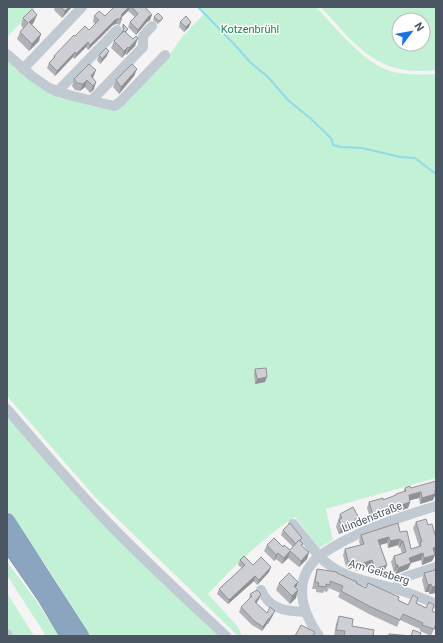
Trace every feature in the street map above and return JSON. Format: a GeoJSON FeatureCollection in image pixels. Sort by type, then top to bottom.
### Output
{"type":"FeatureCollection","features":[{"type":"Feature","properties":{"kind":"highway"},"geometry":{"type":"LineString","coordinates":[[7,521],[81,636]]}},
{"type":"Feature","properties":{"kind":"highway"},"geometry":{"type":"LineString","coordinates":[[7,542],[45,597],[68,636]]}},
{"type":"Feature","properties":{"kind":"highway"},"geometry":{"type":"LineString","coordinates":[[7,556],[45,597]]}},
{"type":"Feature","properties":{"kind":"street"},"geometry":{"type":"LineString","coordinates":[[23,69],[82,7]]}},
{"type":"Feature","properties":{"kind":"street"},"geometry":{"type":"LineString","coordinates":[[92,100],[144,47],[143,36],[152,26]]}},
{"type":"Feature","properties":{"kind":"street"},"geometry":{"type":"LineString","coordinates":[[58,92],[117,30]]}},
{"type":"Feature","properties":{"kind":"street"},"geometry":{"type":"LineString","coordinates":[[7,54],[23,69],[46,86],[58,92],[116,106],[165,55]]}},
{"type":"Feature","properties":{"kind":"street"},"geometry":{"type":"LineString","coordinates":[[7,409],[48,458],[101,515],[159,573],[226,636]]}},
{"type":"Feature","properties":{"kind":"street","name":"Lindenstraße"},"geometry":{"type":"LineString","coordinates":[[319,556],[358,533],[436,506]]}},
{"type":"Feature","properties":{"kind":"street","name":"Am Geisberg"},"geometry":{"type":"LineString","coordinates":[[293,524],[319,556],[343,574],[396,589],[436,604]]}},
{"type":"Feature","properties":{"kind":"street"},"geometry":{"type":"LineString","coordinates":[[319,556],[310,565],[306,572],[303,581],[302,600],[305,612],[312,626],[320,636]]}},
{"type":"Feature","properties":{"kind":"street"},"geometry":{"type":"LineString","coordinates":[[396,589],[398,582],[405,577],[436,568]]}},
{"type":"Feature","properties":{"kind":"street"},"geometry":{"type":"LineString","coordinates":[[261,590],[266,600],[276,607],[305,612]]}},
{"type":"Feature","properties":{"kind":"green space"},"geometry":{"type":"Polygon","coordinates":[[[7,7],[36,7],[7,37],[7,7]]]}},
{"type":"Feature","properties":{"kind":"green space","name":"Kotzenbrühl"},"geometry":{"type":"Polygon","coordinates":[[[198,7],[316,7],[358,51],[377,65],[387,70],[405,74],[436,74],[436,478],[326,509],[333,540],[319,548],[295,517],[271,534],[238,563],[208,594],[238,627],[242,636],[238,636],[95,497],[7,396],[7,57],[34,81],[121,106],[170,54],[182,37],[204,14],[198,7]]]}},
{"type":"Feature","properties":{"kind":"green space"},"geometry":{"type":"Polygon","coordinates":[[[321,7],[436,7],[436,70],[416,71],[398,69],[383,63],[370,56],[346,34],[321,7]]]}},
{"type":"Feature","properties":{"kind":"green space"},"geometry":{"type":"Polygon","coordinates":[[[7,416],[219,636],[90,636],[47,567],[7,510],[7,416]]]}},
{"type":"Feature","properties":{"kind":"green space"},"geometry":{"type":"Polygon","coordinates":[[[7,562],[35,599],[59,636],[46,636],[7,575],[7,562]]]}},
{"type":"Feature","properties":{"kind":"green space"},"geometry":{"type":"Polygon","coordinates":[[[7,593],[34,636],[12,636],[7,629],[7,593]]]}},
{"type":"Feature","properties":{"kind":"building"},"geometry":{"type":"Polygon","coordinates":[[[60,7],[69,7],[65,11],[60,7]]]}},
{"type":"Feature","properties":{"kind":"building"},"geometry":{"type":"Polygon","coordinates":[[[114,7],[129,7],[121,15],[122,16],[120,18],[122,19],[115,20],[90,45],[88,42],[76,54],[75,52],[57,71],[49,63],[74,35],[75,36],[85,26],[89,30],[99,20],[94,16],[99,11],[105,16],[114,7]]]}},
{"type":"Feature","properties":{"kind":"building"},"geometry":{"type":"Polygon","coordinates":[[[132,7],[145,7],[152,15],[149,16],[138,30],[130,22],[138,14],[132,7]]]}},
{"type":"Feature","properties":{"kind":"building"},"geometry":{"type":"Polygon","coordinates":[[[32,9],[37,15],[29,22],[41,34],[32,44],[20,32],[28,23],[23,18],[32,9]]]}},
{"type":"Feature","properties":{"kind":"building"},"geometry":{"type":"Polygon","coordinates":[[[158,13],[163,18],[159,21],[154,17],[158,13]]]}},
{"type":"Feature","properties":{"kind":"building"},"geometry":{"type":"Polygon","coordinates":[[[186,16],[191,22],[186,27],[180,22],[186,16]]]}},
{"type":"Feature","properties":{"kind":"building"},"geometry":{"type":"Polygon","coordinates":[[[123,24],[128,29],[125,32],[122,32],[124,29],[123,24]]]}},
{"type":"Feature","properties":{"kind":"building"},"geometry":{"type":"Polygon","coordinates":[[[124,31],[133,39],[136,36],[138,38],[129,48],[128,47],[124,51],[114,41],[124,31]]]}},
{"type":"Feature","properties":{"kind":"building"},"geometry":{"type":"Polygon","coordinates":[[[106,48],[109,51],[102,59],[99,55],[106,48]]]}},
{"type":"Feature","properties":{"kind":"building"},"geometry":{"type":"Polygon","coordinates":[[[89,64],[96,70],[91,76],[96,82],[93,86],[87,80],[83,84],[77,83],[74,79],[89,64]]]}},
{"type":"Feature","properties":{"kind":"building"},"geometry":{"type":"Polygon","coordinates":[[[132,64],[137,69],[121,87],[116,80],[132,64]]]}},
{"type":"Feature","properties":{"kind":"building"},"geometry":{"type":"Polygon","coordinates":[[[266,368],[267,377],[257,379],[255,369],[266,368]]]}},
{"type":"Feature","properties":{"kind":"building"},"geometry":{"type":"Polygon","coordinates":[[[436,481],[435,494],[422,498],[421,492],[409,495],[410,502],[399,506],[399,504],[373,515],[369,502],[383,498],[383,500],[396,495],[406,491],[405,488],[410,486],[411,488],[436,481]]]}},
{"type":"Feature","properties":{"kind":"building"},"geometry":{"type":"Polygon","coordinates":[[[353,507],[359,518],[342,527],[339,520],[342,518],[340,514],[353,507]]]}},
{"type":"Feature","properties":{"kind":"building"},"geometry":{"type":"Polygon","coordinates":[[[426,519],[428,525],[432,524],[436,538],[436,547],[433,548],[435,555],[424,558],[423,553],[409,558],[411,563],[398,568],[394,556],[406,552],[403,541],[400,539],[390,541],[389,537],[378,540],[387,565],[375,569],[372,560],[358,565],[357,561],[348,561],[345,549],[364,544],[361,535],[398,523],[400,532],[407,531],[411,549],[421,546],[420,542],[422,542],[416,522],[426,519]]]}},
{"type":"Feature","properties":{"kind":"building"},"geometry":{"type":"Polygon","coordinates":[[[290,523],[302,538],[296,544],[283,530],[290,523]]]}},
{"type":"Feature","properties":{"kind":"building"},"geometry":{"type":"Polygon","coordinates":[[[274,538],[283,547],[284,545],[290,550],[299,540],[303,544],[301,545],[309,552],[301,561],[290,551],[284,558],[278,553],[276,555],[267,545],[274,538]]]}},
{"type":"Feature","properties":{"kind":"building"},"geometry":{"type":"Polygon","coordinates":[[[244,556],[253,565],[261,557],[271,567],[259,580],[255,576],[229,600],[219,589],[245,565],[240,560],[244,556]]]}},
{"type":"Feature","properties":{"kind":"building"},"geometry":{"type":"Polygon","coordinates":[[[435,568],[436,586],[432,587],[431,584],[428,585],[424,573],[435,570],[435,568]]]}},
{"type":"Feature","properties":{"kind":"building"},"geometry":{"type":"Polygon","coordinates":[[[317,569],[337,572],[366,588],[368,583],[399,597],[398,600],[408,605],[413,595],[418,598],[416,603],[426,608],[429,602],[434,605],[432,611],[436,613],[436,623],[434,629],[422,625],[423,623],[403,614],[400,620],[371,607],[341,591],[343,586],[330,581],[330,585],[326,584],[326,587],[318,586],[319,583],[315,582],[317,569]]]}},
{"type":"Feature","properties":{"kind":"building"},"geometry":{"type":"Polygon","coordinates":[[[289,573],[298,582],[294,586],[298,590],[292,596],[279,583],[289,573]]]}},
{"type":"Feature","properties":{"kind":"building"},"geometry":{"type":"Polygon","coordinates":[[[257,590],[261,594],[255,602],[267,613],[270,607],[275,611],[263,627],[254,621],[241,607],[252,596],[250,594],[257,590]]]}},
{"type":"Feature","properties":{"kind":"building"},"geometry":{"type":"Polygon","coordinates":[[[339,616],[353,619],[352,626],[374,630],[373,636],[344,636],[345,631],[336,630],[339,616]]]}},
{"type":"Feature","properties":{"kind":"building"},"geometry":{"type":"Polygon","coordinates":[[[301,625],[315,632],[313,636],[295,636],[301,625]]]}},
{"type":"Feature","properties":{"kind":"building"},"geometry":{"type":"Polygon","coordinates":[[[413,630],[421,633],[420,636],[411,636],[413,630]]]}},
{"type":"Feature","properties":{"kind":"building"},"geometry":{"type":"Polygon","coordinates":[[[389,634],[411,636],[389,636],[389,634]]]}},
{"type":"Feature","properties":{"kind":"waterway"},"geometry":{"type":"LineString","coordinates":[[198,7],[251,63],[267,76],[288,100],[331,138],[333,145],[362,148],[400,157],[415,158],[436,174]]}}]}
